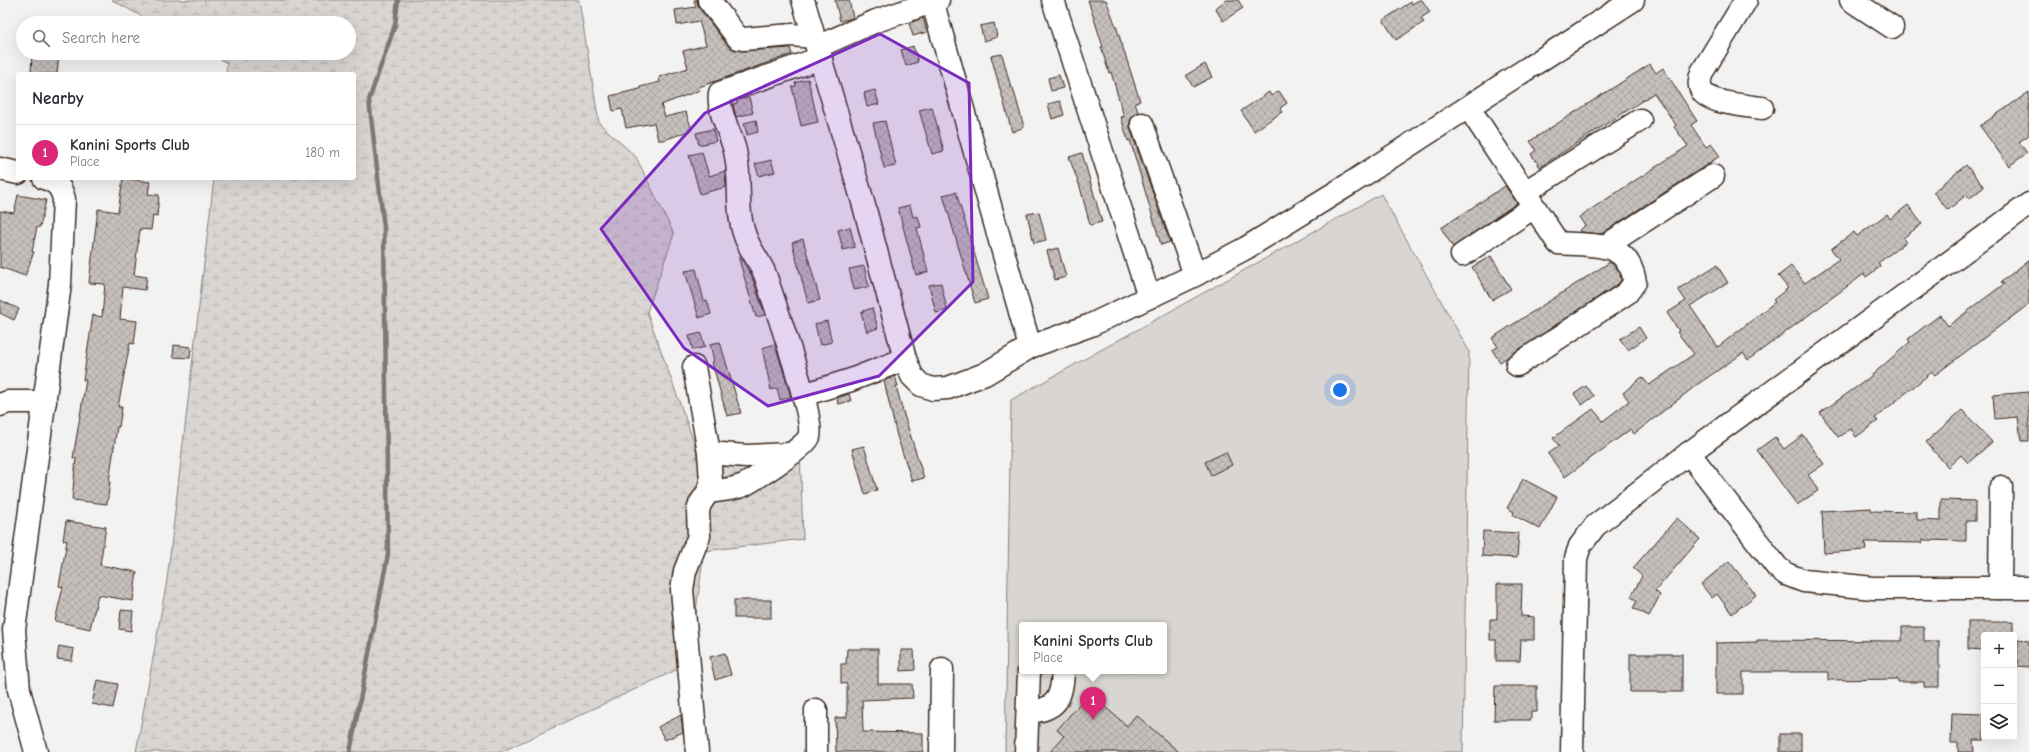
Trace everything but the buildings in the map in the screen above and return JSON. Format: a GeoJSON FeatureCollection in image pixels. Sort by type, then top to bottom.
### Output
{"type":"FeatureCollection","features":[{"type":"Feature","properties":{"kind":"street"},"geometry":{"type":"LineString","coordinates":[[709,0],[738,38],[743,39],[792,35],[817,48]]}},
{"type":"Feature","properties":{"kind":"street"},"geometry":{"type":"LineString","coordinates":[[803,0],[863,202],[905,359],[912,376],[921,385],[933,389],[948,388],[985,374],[1030,347],[1090,325],[1195,275],[1246,248],[1469,108],[1633,0]]}},
{"type":"Feature","properties":{"kind":"street"},"geometry":{"type":"LineString","coordinates":[[708,492],[744,485],[792,454],[804,445],[809,438],[810,421],[763,268],[744,235],[738,207],[736,153],[719,98],[720,92],[876,21],[934,0],[1030,347]]}},
{"type":"Feature","properties":{"kind":"street"},"geometry":{"type":"LineString","coordinates":[[1053,0],[1149,297]]}},
{"type":"Feature","properties":{"kind":"street"},"geometry":{"type":"LineString","coordinates":[[1746,0],[1702,72],[1700,81],[1701,90],[1711,99],[1762,108]]}},
{"type":"Feature","properties":{"kind":"street"},"geometry":{"type":"LineString","coordinates":[[1851,0],[1892,27]]}},
{"type":"Feature","properties":{"kind":"street"},"geometry":{"type":"LineString","coordinates":[[1469,108],[1558,243],[1604,247],[1619,251],[1633,273],[1634,282],[1627,293],[1517,365]]}},
{"type":"Feature","properties":{"kind":"street"},"geometry":{"type":"LineString","coordinates":[[1462,255],[1530,200],[1640,120]]}},
{"type":"Feature","properties":{"kind":"street"},"geometry":{"type":"LineString","coordinates":[[1142,124],[1195,275]]}},
{"type":"Feature","properties":{"kind":"street"},"geometry":{"type":"LineString","coordinates":[[0,169],[16,173]]}},
{"type":"Feature","properties":{"kind":"street"},"geometry":{"type":"LineString","coordinates":[[1604,247],[1713,176]]}},
{"type":"Feature","properties":{"kind":"street"},"geometry":{"type":"LineString","coordinates":[[36,752],[19,690],[14,630],[60,284],[65,210],[61,188],[50,180]]}},
{"type":"Feature","properties":{"kind":"street"},"geometry":{"type":"LineString","coordinates":[[1572,752],[1576,558],[1580,546],[1595,526],[1689,453],[2029,204]]}},
{"type":"Feature","properties":{"kind":"street"},"geometry":{"type":"LineString","coordinates":[[803,395],[851,380],[905,359]]}},
{"type":"Feature","properties":{"kind":"street"},"geometry":{"type":"LineString","coordinates":[[694,367],[709,453],[711,481],[708,492],[700,504],[698,511],[699,536],[685,571],[682,590],[697,752]]}},
{"type":"Feature","properties":{"kind":"street"},"geometry":{"type":"LineString","coordinates":[[0,405],[8,402],[45,402]]}},
{"type":"Feature","properties":{"kind":"street"},"geometry":{"type":"LineString","coordinates":[[709,453],[746,456],[792,454]]}},
{"type":"Feature","properties":{"kind":"street"},"geometry":{"type":"LineString","coordinates":[[1689,453],[1778,567],[1794,578],[1804,581],[1873,588],[2029,588]]}},
{"type":"Feature","properties":{"kind":"street"},"geometry":{"type":"LineString","coordinates":[[2000,588],[2002,487]]}},
{"type":"Feature","properties":{"kind":"street"},"geometry":{"type":"LineString","coordinates":[[941,752],[942,669]]}},
{"type":"Feature","properties":{"kind":"street"},"geometry":{"type":"LineString","coordinates":[[1026,752],[1029,674]]}},
{"type":"Feature","properties":{"kind":"street"},"geometry":{"type":"LineString","coordinates":[[1028,712],[1047,708],[1056,700],[1062,689],[1063,674]]}},
{"type":"Feature","properties":{"kind":"street"},"geometry":{"type":"LineString","coordinates":[[816,710],[816,752]]}},
{"type":"Feature","properties":{"kind":"highlighted area"},"geometry":{"type":"Polygon","coordinates":[[[880,34],[969,83],[973,282],[879,376],[768,406],[684,348],[601,229],[705,113],[880,34]]]}},
{"type":"Feature","properties":{"kind":"green space"},"geometry":{"type":"Polygon","coordinates":[[[112,0],[579,0],[599,123],[636,157],[674,234],[647,312],[696,448],[800,448],[803,539],[704,551],[689,664],[501,752],[136,752],[167,580],[214,180],[356,180],[356,72],[226,72],[227,63],[222,60],[356,60],[356,16],[141,16],[112,0]]]}},
{"type":"Feature","properties":{"kind":"green space"},"geometry":{"type":"Polygon","coordinates":[[[1381,194],[1469,351],[1463,752],[1005,752],[1011,400],[1381,194]]]}},
{"type":"Feature","properties":{"kind":"waterway"},"geometry":{"type":"LineString","coordinates":[[350,752],[388,554],[384,228],[369,100],[395,25],[398,0]]}},
{"type":"Feature","properties":{"kind":"place","name":"Kanini Sports Club"},"geometry":{"type":"Point","coordinates":[1093,720]}}]}
